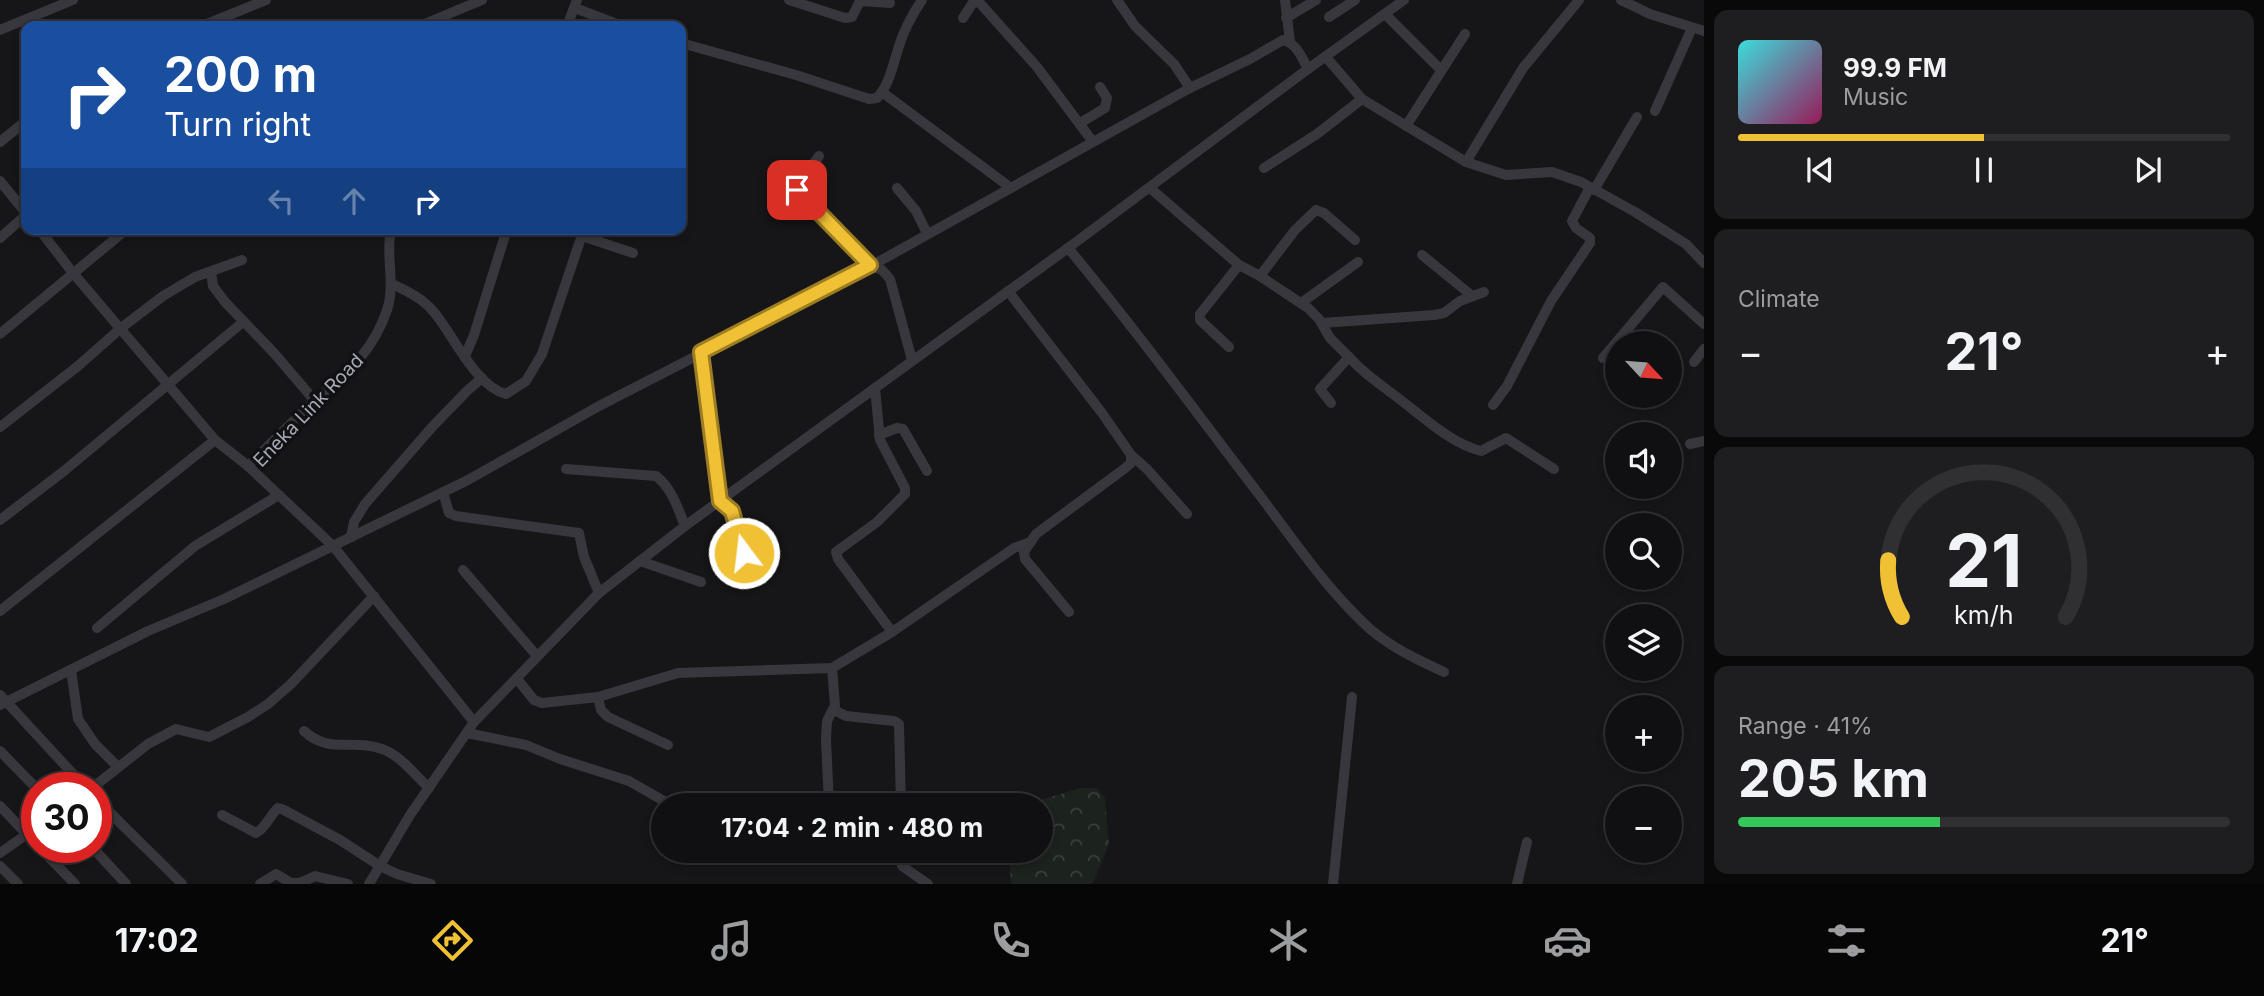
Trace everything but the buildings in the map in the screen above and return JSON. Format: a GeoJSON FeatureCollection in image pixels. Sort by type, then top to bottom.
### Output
{"type":"FeatureCollection","features":[{"type":"Feature","properties":{"kind":"street"},"geometry":{"type":"LineString","coordinates":[[0,30],[50,4],[73,0]]}},
{"type":"Feature","properties":{"kind":"street"},"geometry":{"type":"LineString","coordinates":[[211,21],[241,5],[266,0]]}},
{"type":"Feature","properties":{"kind":"street"},"geometry":{"type":"LineString","coordinates":[[432,21],[482,0]]}},
{"type":"Feature","properties":{"kind":"street"},"geometry":{"type":"LineString","coordinates":[[789,0],[849,18],[860,1],[890,3]]}},
{"type":"Feature","properties":{"kind":"street"},"geometry":{"type":"LineString","coordinates":[[686,44],[796,75],[869,99],[877,98],[893,68],[907,25],[922,0]]}},
{"type":"Feature","properties":{"kind":"street"},"geometry":{"type":"LineString","coordinates":[[1117,0],[1135,26],[1174,64],[1190,88]]}},
{"type":"Feature","properties":{"kind":"street"},"geometry":{"type":"LineString","coordinates":[[1285,0],[1290,41],[1298,49],[1308,69]]}},
{"type":"Feature","properties":{"kind":"street"},"geometry":{"type":"LineString","coordinates":[[1286,18],[1316,0]]}},
{"type":"Feature","properties":{"kind":"street"},"geometry":{"type":"LineString","coordinates":[[369,884],[474,722],[599,593],[685,526],[1404,0]]}},
{"type":"Feature","properties":{"kind":"street"},"geometry":{"type":"LineString","coordinates":[[1466,162],[1523,68],[1579,0]]}},
{"type":"Feature","properties":{"kind":"street"},"geometry":{"type":"LineString","coordinates":[[1621,0],[1650,14],[1704,31]]}},
{"type":"Feature","properties":{"kind":"street"},"geometry":{"type":"LineString","coordinates":[[963,18],[972,4],[978,1],[1037,67],[1093,142]]}},
{"type":"Feature","properties":{"kind":"street"},"geometry":{"type":"LineString","coordinates":[[1329,18],[1351,1]]}},
{"type":"Feature","properties":{"kind":"street"},"geometry":{"type":"LineString","coordinates":[[569,21],[576,4],[612,21]]}},
{"type":"Feature","properties":{"kind":"street"},"geometry":{"type":"LineString","coordinates":[[1385,14],[1441,70]]}},
{"type":"Feature","properties":{"kind":"street"},"geometry":{"type":"LineString","coordinates":[[1655,111],[1692,28]]}},
{"type":"Feature","properties":{"kind":"street"},"geometry":{"type":"LineString","coordinates":[[1406,125],[1465,34]]}},
{"type":"Feature","properties":{"kind":"street"},"geometry":{"type":"LineString","coordinates":[[71,772],[2,701],[148,631],[224,599],[443,492],[701,352],[870,265],[1190,88],[1283,40],[1290,41]]}},
{"type":"Feature","properties":{"kind":"street"},"geometry":{"type":"LineString","coordinates":[[1326,57],[1362,99],[1466,162],[1506,175],[1552,172],[1592,188],[1651,221],[1686,244],[1701,259]]}},
{"type":"Feature","properties":{"kind":"street"},"geometry":{"type":"LineString","coordinates":[[1080,123],[1105,108],[1107,98],[1100,87]]}},
{"type":"Feature","properties":{"kind":"street"},"geometry":{"type":"LineString","coordinates":[[882,92],[1011,188]]}},
{"type":"Feature","properties":{"kind":"street"},"geometry":{"type":"LineString","coordinates":[[1264,168],[1317,135],[1362,99]]}},
{"type":"Feature","properties":{"kind":"street"},"geometry":{"type":"LineString","coordinates":[[1493,405],[1507,386],[1551,301],[1590,243],[1590,239],[1576,228],[1572,221],[1637,117]]}},
{"type":"Feature","properties":{"kind":"street"},"geometry":{"type":"LineString","coordinates":[[0,142],[21,125]]}},
{"type":"Feature","properties":{"kind":"street"},"geometry":{"type":"LineString","coordinates":[[819,156],[797,190],[870,265],[882,270],[890,279],[912,360]]}},
{"type":"Feature","properties":{"kind":"street"},"geometry":{"type":"LineString","coordinates":[[0,181],[21,208]]}},
{"type":"Feature","properties":{"kind":"street"},"geometry":{"type":"LineString","coordinates":[[897,188],[916,211],[927,233]]}},
{"type":"Feature","properties":{"kind":"street"},"geometry":{"type":"LineString","coordinates":[[1150,188],[1239,265],[1301,303],[1322,323],[1330,338],[1377,383],[1437,429],[1480,451],[1506,438],[1554,469]]}},
{"type":"Feature","properties":{"kind":"street"},"geometry":{"type":"LineString","coordinates":[[1260,276],[1295,230],[1315,210],[1324,213],[1355,240]]}},
{"type":"Feature","properties":{"kind":"street"},"geometry":{"type":"LineString","coordinates":[[0,238],[21,219]]}},
{"type":"Feature","properties":{"kind":"street"},"geometry":{"type":"LineString","coordinates":[[44,235],[73,274],[215,440],[248,466]]}},
{"type":"Feature","properties":{"kind":"street"},"geometry":{"type":"LineString","coordinates":[[0,334],[120,235]]}},
{"type":"Feature","properties":{"kind":"street","name":"Eneka Link Road"},"geometry":{"type":"LineString","coordinates":[[390,235],[392,284],[388,308],[373,342],[353,368],[248,466],[333,546],[474,722]]}},
{"type":"Feature","properties":{"kind":"street"},"geometry":{"type":"LineString","coordinates":[[466,356],[505,235]]}},
{"type":"Feature","properties":{"kind":"street"},"geometry":{"type":"LineString","coordinates":[[392,284],[425,303],[482,378],[498,392],[506,394],[526,381],[542,354],[582,235]]}},
{"type":"Feature","properties":{"kind":"street"},"geometry":{"type":"LineString","coordinates":[[588,235],[633,253]]}},
{"type":"Feature","properties":{"kind":"street"},"geometry":{"type":"LineString","coordinates":[[1701,259],[1704,244]]}},
{"type":"Feature","properties":{"kind":"street"},"geometry":{"type":"LineString","coordinates":[[1068,248],[1125,316],[1324,580],[1371,629],[1405,654],[1444,672]]}},
{"type":"Feature","properties":{"kind":"street"},"geometry":{"type":"LineString","coordinates":[[1422,254],[1472,295]]}},
{"type":"Feature","properties":{"kind":"street"},"geometry":{"type":"LineString","coordinates":[[0,427],[78,366],[121,328],[184,283],[242,260]]}},
{"type":"Feature","properties":{"kind":"street"},"geometry":{"type":"LineString","coordinates":[[1301,303],[1358,262]]}},
{"type":"Feature","properties":{"kind":"street"},"geometry":{"type":"LineString","coordinates":[[1229,347],[1200,320],[1200,314],[1239,265]]}},
{"type":"Feature","properties":{"kind":"street"},"geometry":{"type":"LineString","coordinates":[[211,272],[213,286],[315,401]]}},
{"type":"Feature","properties":{"kind":"street"},"geometry":{"type":"LineString","coordinates":[[1603,358],[1663,287],[1704,324]]}},
{"type":"Feature","properties":{"kind":"street"},"geometry":{"type":"LineString","coordinates":[[1008,291],[1131,455],[1147,469],[1186,514]]}},
{"type":"Feature","properties":{"kind":"street"},"geometry":{"type":"LineString","coordinates":[[1322,323],[1434,315],[1444,313],[1472,295],[1484,292]]}},
{"type":"Feature","properties":{"kind":"street"},"geometry":{"type":"LineString","coordinates":[[0,520],[243,322]]}},
{"type":"Feature","properties":{"kind":"street"},"geometry":{"type":"LineString","coordinates":[[1694,362],[1704,349]]}},
{"type":"Feature","properties":{"kind":"street"},"geometry":{"type":"LineString","coordinates":[[701,352],[721,500],[732,511],[750,572]]}},
{"type":"Feature","properties":{"kind":"street"},"geometry":{"type":"LineString","coordinates":[[1331,403],[1320,389],[1349,357]]}},
{"type":"Feature","properties":{"kind":"street"},"geometry":{"type":"LineString","coordinates":[[351,537],[354,522],[365,503],[433,426],[482,378]]}},
{"type":"Feature","properties":{"kind":"street"},"geometry":{"type":"LineString","coordinates":[[875,388],[879,435],[886,455],[905,488],[905,494],[877,522],[836,552],[838,559],[892,632]]}},
{"type":"Feature","properties":{"kind":"street"},"geometry":{"type":"LineString","coordinates":[[879,435],[897,428],[903,429],[927,471]]}},
{"type":"Feature","properties":{"kind":"street"},"geometry":{"type":"LineString","coordinates":[[0,611],[215,440]]}},
{"type":"Feature","properties":{"kind":"street"},"geometry":{"type":"LineString","coordinates":[[1690,444],[1704,442]]}},
{"type":"Feature","properties":{"kind":"street"},"geometry":{"type":"LineString","coordinates":[[1069,612],[1025,559],[1024,552],[1036,534],[1124,469],[1130,463],[1131,455]]}},
{"type":"Feature","properties":{"kind":"street"},"geometry":{"type":"LineString","coordinates":[[566,469],[656,476],[676,503],[685,526]]}},
{"type":"Feature","properties":{"kind":"street"},"geometry":{"type":"LineString","coordinates":[[443,492],[449,513],[456,516],[579,533],[584,557],[599,593]]}},
{"type":"Feature","properties":{"kind":"street"},"geometry":{"type":"LineString","coordinates":[[97,628],[195,546],[279,495]]}},
{"type":"Feature","properties":{"kind":"street"},"geometry":{"type":"LineString","coordinates":[[517,679],[538,702],[597,697],[678,673],[832,668],[892,632],[1014,548],[1028,543]]}},
{"type":"Feature","properties":{"kind":"street"},"geometry":{"type":"LineString","coordinates":[[640,561],[701,582]]}},
{"type":"Feature","properties":{"kind":"street"},"geometry":{"type":"LineString","coordinates":[[463,570],[537,656]]}},
{"type":"Feature","properties":{"kind":"street"},"geometry":{"type":"LineString","coordinates":[[110,772],[148,744],[176,730],[209,737],[268,704],[291,684],[374,596]]}},
{"type":"Feature","properties":{"kind":"street"},"geometry":{"type":"LineString","coordinates":[[829,793],[826,725],[834,710],[832,668]]}},
{"type":"Feature","properties":{"kind":"street"},"geometry":{"type":"LineString","coordinates":[[71,670],[78,719],[95,744],[117,766]]}},
{"type":"Feature","properties":{"kind":"street"},"geometry":{"type":"LineString","coordinates":[[597,697],[601,710],[608,717],[668,745]]}},
{"type":"Feature","properties":{"kind":"street"},"geometry":{"type":"LineString","coordinates":[[1333,884],[1352,697]]}},
{"type":"Feature","properties":{"kind":"street"},"geometry":{"type":"LineString","coordinates":[[834,710],[846,716],[894,721],[899,724],[901,793]]}},
{"type":"Feature","properties":{"kind":"street"},"geometry":{"type":"LineString","coordinates":[[304,731],[322,744],[380,747],[429,788]]}},
{"type":"Feature","properties":{"kind":"street"},"geometry":{"type":"LineString","coordinates":[[467,733],[526,745],[560,760],[629,781],[651,794]]}},
{"type":"Feature","properties":{"kind":"street"},"geometry":{"type":"LineString","coordinates":[[0,751],[21,773]]}},
{"type":"Feature","properties":{"kind":"street"},"geometry":{"type":"LineString","coordinates":[[0,806],[21,829]]}},
{"type":"Feature","properties":{"kind":"street"},"geometry":{"type":"LineString","coordinates":[[222,815],[257,833],[273,813],[282,808],[380,866],[431,884]]}},
{"type":"Feature","properties":{"kind":"street"},"geometry":{"type":"LineString","coordinates":[[112,816],[131,831],[182,884]]}},
{"type":"Feature","properties":{"kind":"street"},"geometry":{"type":"LineString","coordinates":[[0,853],[21,839]]}},
{"type":"Feature","properties":{"kind":"street"},"geometry":{"type":"LineString","coordinates":[[1517,884],[1527,842]]}},
{"type":"Feature","properties":{"kind":"street"},"geometry":{"type":"LineString","coordinates":[[55,863],[75,884]]}},
{"type":"Feature","properties":{"kind":"street"},"geometry":{"type":"LineString","coordinates":[[107,863],[127,884]]}},
{"type":"Feature","properties":{"kind":"street"},"geometry":{"type":"LineString","coordinates":[[902,863],[902,866],[928,884]]}},
{"type":"Feature","properties":{"kind":"street"},"geometry":{"type":"LineString","coordinates":[[0,866],[18,884]]}},
{"type":"Feature","properties":{"kind":"street"},"geometry":{"type":"LineString","coordinates":[[260,884],[276,874],[291,883],[300,883],[315,876],[348,884]]}},
{"type":"Feature","properties":{"kind":"green space"},"geometry":{"type":"Polygon","coordinates":[[[1081,788],[1097,788],[1105,798],[1109,844],[1094,881],[1091,884],[1011,884],[1010,863],[1053,863],[1053,796],[1081,788]]]}},
{"type":"Feature","properties":{"kind":"route"},"geometry":{"type":"LineString","coordinates":[[744,553],[732,511],[720,501],[701,352],[870,265],[797,190]]}}]}
